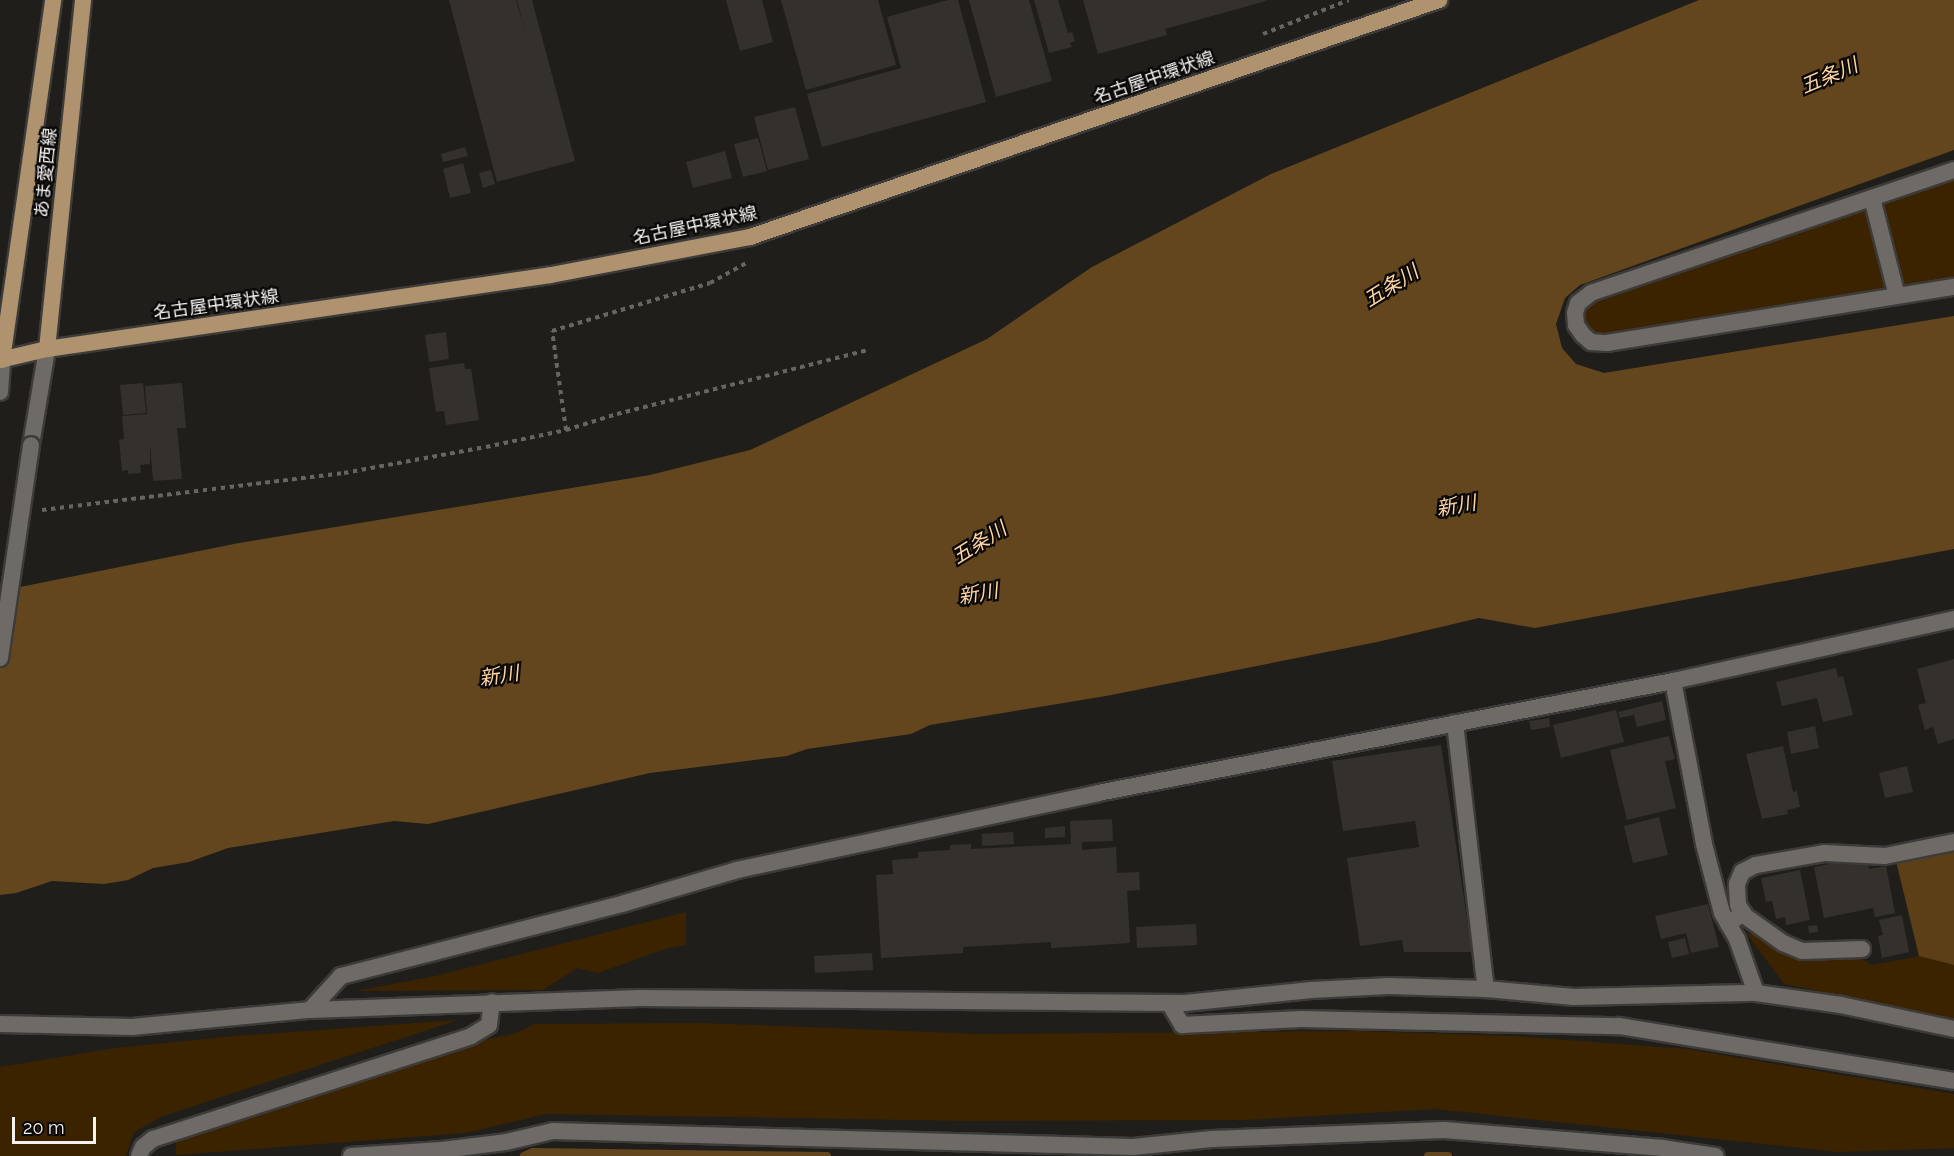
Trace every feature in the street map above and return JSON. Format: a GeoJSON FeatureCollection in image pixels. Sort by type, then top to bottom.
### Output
{"type":"FeatureCollection","features":[{"type":"Feature","properties":{"kind":"main road","name":"あま愛西線"},"geometry":{"type":"LineString","coordinates":[[1,360],[53,0]]}},
{"type":"Feature","properties":{"kind":"main road","name":"あま愛西線"},"geometry":{"type":"LineString","coordinates":[[47,349],[83,0]]}},
{"type":"Feature","properties":{"kind":"main road","name":"名古屋中環状線"},"geometry":{"type":"LineString","coordinates":[[1,360],[47,349],[551,275],[750,237],[1439,0]]}},
{"type":"Feature","properties":{"kind":"street"},"geometry":{"type":"LineString","coordinates":[[1954,170],[1591,293],[1578,303],[1575,313],[1576,325],[1591,342],[1607,343],[1954,287]]}},
{"type":"Feature","properties":{"kind":"street"},"geometry":{"type":"LineString","coordinates":[[1872,198],[1898,296]]}},
{"type":"Feature","properties":{"kind":"street"},"geometry":{"type":"LineString","coordinates":[[0,658],[47,349]]}},
{"type":"Feature","properties":{"kind":"street"},"geometry":{"type":"LineString","coordinates":[[0,392],[1,360]]}},
{"type":"Feature","properties":{"kind":"street"},"geometry":{"type":"LineString","coordinates":[[310,1010],[341,976],[625,903],[737,870],[1098,793],[1673,681],[1954,619]]}},
{"type":"Feature","properties":{"kind":"street"},"geometry":{"type":"LineString","coordinates":[[1673,681],[1704,844],[1722,913],[1737,939],[1756,993]]}},
{"type":"Feature","properties":{"kind":"street"},"geometry":{"type":"LineString","coordinates":[[1455,723],[1486,989]]}},
{"type":"Feature","properties":{"kind":"street"},"geometry":{"type":"LineString","coordinates":[[1862,949],[1802,951],[1783,943],[1743,912],[1738,904],[1737,884],[1742,872],[1756,865],[1825,853],[1885,856],[1954,842]]}},
{"type":"Feature","properties":{"kind":"street"},"geometry":{"type":"LineString","coordinates":[[1728,924],[1743,912]]}},
{"type":"Feature","properties":{"kind":"street"},"geometry":{"type":"LineString","coordinates":[[0,1024],[132,1027],[310,1010],[640,998],[1169,1003],[1389,986],[1486,989],[1574,998],[1756,993],[1841,1005],[1954,1029]]}},
{"type":"Feature","properties":{"kind":"street"},"geometry":{"type":"LineString","coordinates":[[139,1156],[142,1147],[153,1139],[471,1036],[489,1025],[492,1002]]}},
{"type":"Feature","properties":{"kind":"street"},"geometry":{"type":"LineString","coordinates":[[1169,1003],[1182,1025],[1301,1019],[1619,1026],[1954,1082]]}},
{"type":"Feature","properties":{"kind":"street"},"geometry":{"type":"LineString","coordinates":[[351,1156],[495,1144],[553,1131],[1133,1147],[1212,1139],[1444,1130],[1663,1148],[1715,1156]]}},
{"type":"Feature","properties":{"kind":"path"},"geometry":{"type":"LineString","coordinates":[[566,429],[552,331],[710,283],[749,261],[750,237]]}},
{"type":"Feature","properties":{"kind":"path"},"geometry":{"type":"LineString","coordinates":[[36,510],[344,473],[566,429],[868,350]]}},
{"type":"Feature","properties":{"kind":"shaded area"},"geometry":{"type":"Polygon","coordinates":[[[1954,164],[1954,293],[1589,349],[1572,299],[1954,164]]]}},
{"type":"Feature","properties":{"kind":"shaded area"},"geometry":{"type":"Polygon","coordinates":[[[1954,850],[1954,965],[1919,956],[1896,861],[1954,850]]]}},
{"type":"Feature","properties":{"kind":"shaded area"},"geometry":{"type":"Polygon","coordinates":[[[686,912],[686,945],[665,949],[598,973],[577,968],[543,990],[355,991],[435,976],[686,912]]]}},
{"type":"Feature","properties":{"kind":"shaded area"},"geometry":{"type":"Polygon","coordinates":[[[1755,930],[1801,959],[1860,958],[1872,965],[1919,956],[1954,965],[1954,1019],[1784,984],[1747,934],[1755,930]]]}},
{"type":"Feature","properties":{"kind":"shaded area"},"geometry":{"type":"Polygon","coordinates":[[[458,1020],[163,1116],[134,1132],[126,1156],[0,1156],[0,1067],[115,1048],[235,1036],[458,1020]]]}},
{"type":"Feature","properties":{"kind":"shaded area"},"geometry":{"type":"Polygon","coordinates":[[[702,1023],[981,1034],[1357,1031],[1513,1036],[1687,1049],[1954,1094],[1954,1148],[1838,1152],[1436,1109],[1246,1120],[970,1121],[545,1114],[466,1133],[176,1155],[176,1140],[474,1042],[513,1034],[535,1024],[702,1023]]]}},
{"type":"Feature","properties":{"kind":"water"},"geometry":{"type":"Polygon","coordinates":[[[1699,0],[1954,0],[1954,150],[1580,285],[1565,298],[1556,324],[1562,348],[1576,364],[1604,373],[1954,316],[1954,549],[1535,628],[1479,618],[1377,642],[1106,696],[930,725],[911,734],[807,749],[787,756],[650,773],[428,824],[394,821],[228,848],[189,862],[153,868],[128,880],[104,884],[52,881],[16,893],[0,895],[0,591],[239,543],[650,475],[750,450],[987,339],[1092,267],[1271,174],[1699,0]]]}},
{"type":"Feature","properties":{"kind":"building"},"geometry":{"type":"Polygon","coordinates":[[[449,0],[516,0],[525,32],[517,0],[532,0],[575,161],[497,182],[449,0]]]}},
{"type":"Feature","properties":{"kind":"building"},"geometry":{"type":"Polygon","coordinates":[[[726,0],[762,0],[773,42],[740,51],[726,0]]]}},
{"type":"Feature","properties":{"kind":"building"},"geometry":{"type":"Polygon","coordinates":[[[781,0],[878,0],[896,65],[806,90],[781,0]]]}},
{"type":"Feature","properties":{"kind":"building"},"geometry":{"type":"Polygon","coordinates":[[[948,0],[958,0],[986,102],[822,147],[807,94],[901,68],[887,17],[948,0]]]}},
{"type":"Feature","properties":{"kind":"building"},"geometry":{"type":"Polygon","coordinates":[[[969,0],[1029,0],[1052,81],[996,97],[969,0]]]}},
{"type":"Feature","properties":{"kind":"building"},"geometry":{"type":"Polygon","coordinates":[[[1034,0],[1058,0],[1068,33],[1072,32],[1075,41],[1070,43],[1072,47],[1049,53],[1034,0]]]}},
{"type":"Feature","properties":{"kind":"building"},"geometry":{"type":"Polygon","coordinates":[[[1083,0],[1266,1],[1165,29],[1167,35],[1098,54],[1083,0]]]}},
{"type":"Feature","properties":{"kind":"building"},"geometry":{"type":"Polygon","coordinates":[[[795,107],[809,159],[768,170],[754,117],[795,107]]]}},
{"type":"Feature","properties":{"kind":"building"},"geometry":{"type":"Polygon","coordinates":[[[758,138],[767,171],[743,177],[734,144],[758,138]]]}},
{"type":"Feature","properties":{"kind":"building"},"geometry":{"type":"Polygon","coordinates":[[[465,147],[468,156],[443,162],[441,154],[465,147]]]}},
{"type":"Feature","properties":{"kind":"building"},"geometry":{"type":"Polygon","coordinates":[[[725,151],[732,178],[693,188],[686,162],[725,151]]]}},
{"type":"Feature","properties":{"kind":"building"},"geometry":{"type":"Polygon","coordinates":[[[463,163],[471,193],[450,198],[443,169],[463,163]]]}},
{"type":"Feature","properties":{"kind":"building"},"geometry":{"type":"Polygon","coordinates":[[[491,170],[495,184],[483,188],[479,173],[491,170]]]}},
{"type":"Feature","properties":{"kind":"building"},"geometry":{"type":"Polygon","coordinates":[[[446,332],[449,359],[429,362],[425,335],[446,332]]]}},
{"type":"Feature","properties":{"kind":"building"},"geometry":{"type":"Polygon","coordinates":[[[464,363],[465,369],[471,369],[479,420],[446,425],[444,411],[436,412],[429,368],[464,363]]]}},
{"type":"Feature","properties":{"kind":"building"},"geometry":{"type":"Polygon","coordinates":[[[143,383],[146,413],[123,415],[120,385],[143,383]]]}},
{"type":"Feature","properties":{"kind":"building"},"geometry":{"type":"Polygon","coordinates":[[[182,383],[186,428],[177,428],[182,479],[153,481],[150,444],[150,464],[140,465],[141,473],[128,474],[128,470],[122,471],[119,440],[124,439],[122,416],[147,414],[145,386],[182,383]]]}},
{"type":"Feature","properties":{"kind":"building"},"geometry":{"type":"Polygon","coordinates":[[[1954,659],[1954,739],[1938,744],[1933,727],[1925,730],[1918,705],[1926,703],[1917,669],[1954,659]]]}},
{"type":"Feature","properties":{"kind":"building"},"geometry":{"type":"Polygon","coordinates":[[[1836,668],[1838,677],[1843,676],[1853,715],[1823,722],[1817,698],[1782,706],[1776,682],[1836,668]]]}},
{"type":"Feature","properties":{"kind":"building"},"geometry":{"type":"Polygon","coordinates":[[[1662,701],[1666,720],[1637,727],[1634,715],[1619,718],[1618,712],[1662,701]]]}},
{"type":"Feature","properties":{"kind":"building"},"geometry":{"type":"Polygon","coordinates":[[[1616,710],[1624,742],[1561,758],[1553,725],[1616,710]]]}},
{"type":"Feature","properties":{"kind":"building"},"geometry":{"type":"Polygon","coordinates":[[[1549,718],[1550,727],[1531,730],[1529,721],[1549,718]]]}},
{"type":"Feature","properties":{"kind":"building"},"geometry":{"type":"Polygon","coordinates":[[[1815,726],[1819,748],[1791,754],[1787,732],[1815,726]]]}},
{"type":"Feature","properties":{"kind":"building"},"geometry":{"type":"Polygon","coordinates":[[[1669,736],[1675,759],[1665,761],[1676,808],[1627,820],[1610,750],[1669,736]]]}},
{"type":"Feature","properties":{"kind":"building"},"geometry":{"type":"Polygon","coordinates":[[[1441,745],[1472,952],[1404,952],[1402,940],[1360,946],[1347,858],[1419,847],[1415,821],[1343,831],[1332,761],[1441,745]]]}},
{"type":"Feature","properties":{"kind":"building"},"geometry":{"type":"Polygon","coordinates":[[[1783,746],[1793,792],[1797,791],[1800,807],[1787,810],[1788,814],[1762,819],[1746,754],[1783,746]]]}},
{"type":"Feature","properties":{"kind":"building"},"geometry":{"type":"Polygon","coordinates":[[[1907,766],[1913,792],[1885,798],[1879,773],[1907,766]]]}},
{"type":"Feature","properties":{"kind":"building"},"geometry":{"type":"Polygon","coordinates":[[[1659,817],[1668,855],[1633,863],[1624,826],[1659,817]]]}},
{"type":"Feature","properties":{"kind":"building"},"geometry":{"type":"Polygon","coordinates":[[[1112,819],[1113,841],[1082,842],[1082,850],[1116,847],[1117,873],[1139,872],[1140,890],[1127,891],[1130,943],[1051,948],[1051,942],[963,947],[963,953],[881,958],[876,875],[893,874],[892,860],[918,858],[918,852],[950,850],[950,845],[971,844],[971,849],[1071,844],[1070,821],[1112,819]]]}},
{"type":"Feature","properties":{"kind":"building"},"geometry":{"type":"Polygon","coordinates":[[[1065,826],[1065,837],[1045,838],[1045,828],[1065,826]]]}},
{"type":"Feature","properties":{"kind":"building"},"geometry":{"type":"Polygon","coordinates":[[[1013,832],[1014,844],[982,846],[982,834],[1013,832]]]}},
{"type":"Feature","properties":{"kind":"building"},"geometry":{"type":"Polygon","coordinates":[[[1850,860],[1851,865],[1868,861],[1869,869],[1886,866],[1895,913],[1875,917],[1873,908],[1824,918],[1814,867],[1850,860]]]}},
{"type":"Feature","properties":{"kind":"building"},"geometry":{"type":"Polygon","coordinates":[[[1800,870],[1810,920],[1786,925],[1785,917],[1776,919],[1772,901],[1766,902],[1761,878],[1800,870]]]}},
{"type":"Feature","properties":{"kind":"building"},"geometry":{"type":"Polygon","coordinates":[[[1708,904],[1719,947],[1691,953],[1686,933],[1661,939],[1655,916],[1708,904]]]}},
{"type":"Feature","properties":{"kind":"building"},"geometry":{"type":"Polygon","coordinates":[[[1902,915],[1909,952],[1882,958],[1878,936],[1883,935],[1879,920],[1902,915]]]}},
{"type":"Feature","properties":{"kind":"building"},"geometry":{"type":"Polygon","coordinates":[[[1196,924],[1197,945],[1137,948],[1136,927],[1196,924]]]}},
{"type":"Feature","properties":{"kind":"building"},"geometry":{"type":"Polygon","coordinates":[[[1817,925],[1818,932],[1809,933],[1808,926],[1817,925]]]}},
{"type":"Feature","properties":{"kind":"building"},"geometry":{"type":"Polygon","coordinates":[[[1685,938],[1689,954],[1672,958],[1668,942],[1685,938]]]}},
{"type":"Feature","properties":{"kind":"building"},"geometry":{"type":"Polygon","coordinates":[[[872,953],[873,970],[815,973],[814,956],[872,953]]]}},
{"type":"Feature","properties":{"kind":"waterway"},"geometry":{"type":"LineString","coordinates":[[524,1156],[533,1152],[827,1156]]}},
{"type":"Feature","properties":{"kind":"waterway"},"geometry":{"type":"LineString","coordinates":[[1428,1156],[1448,1156]]}},
{"type":"Feature","properties":{"kind":"water label","name":"五条川"},"geometry":{"type":"Point","coordinates":[1829,76]}},
{"type":"Feature","properties":{"kind":"water label","name":"五条川"},"geometry":{"type":"Point","coordinates":[1391,286]}},
{"type":"Feature","properties":{"kind":"water label","name":"新川"},"geometry":{"type":"Point","coordinates":[1456,506]}},
{"type":"Feature","properties":{"kind":"water label","name":"五条川"},"geometry":{"type":"Point","coordinates":[979,543]}},
{"type":"Feature","properties":{"kind":"water label","name":"新川"},"geometry":{"type":"Point","coordinates":[978,594]}},
{"type":"Feature","properties":{"kind":"water label","name":"新川"},"geometry":{"type":"Point","coordinates":[499,676]}}]}
